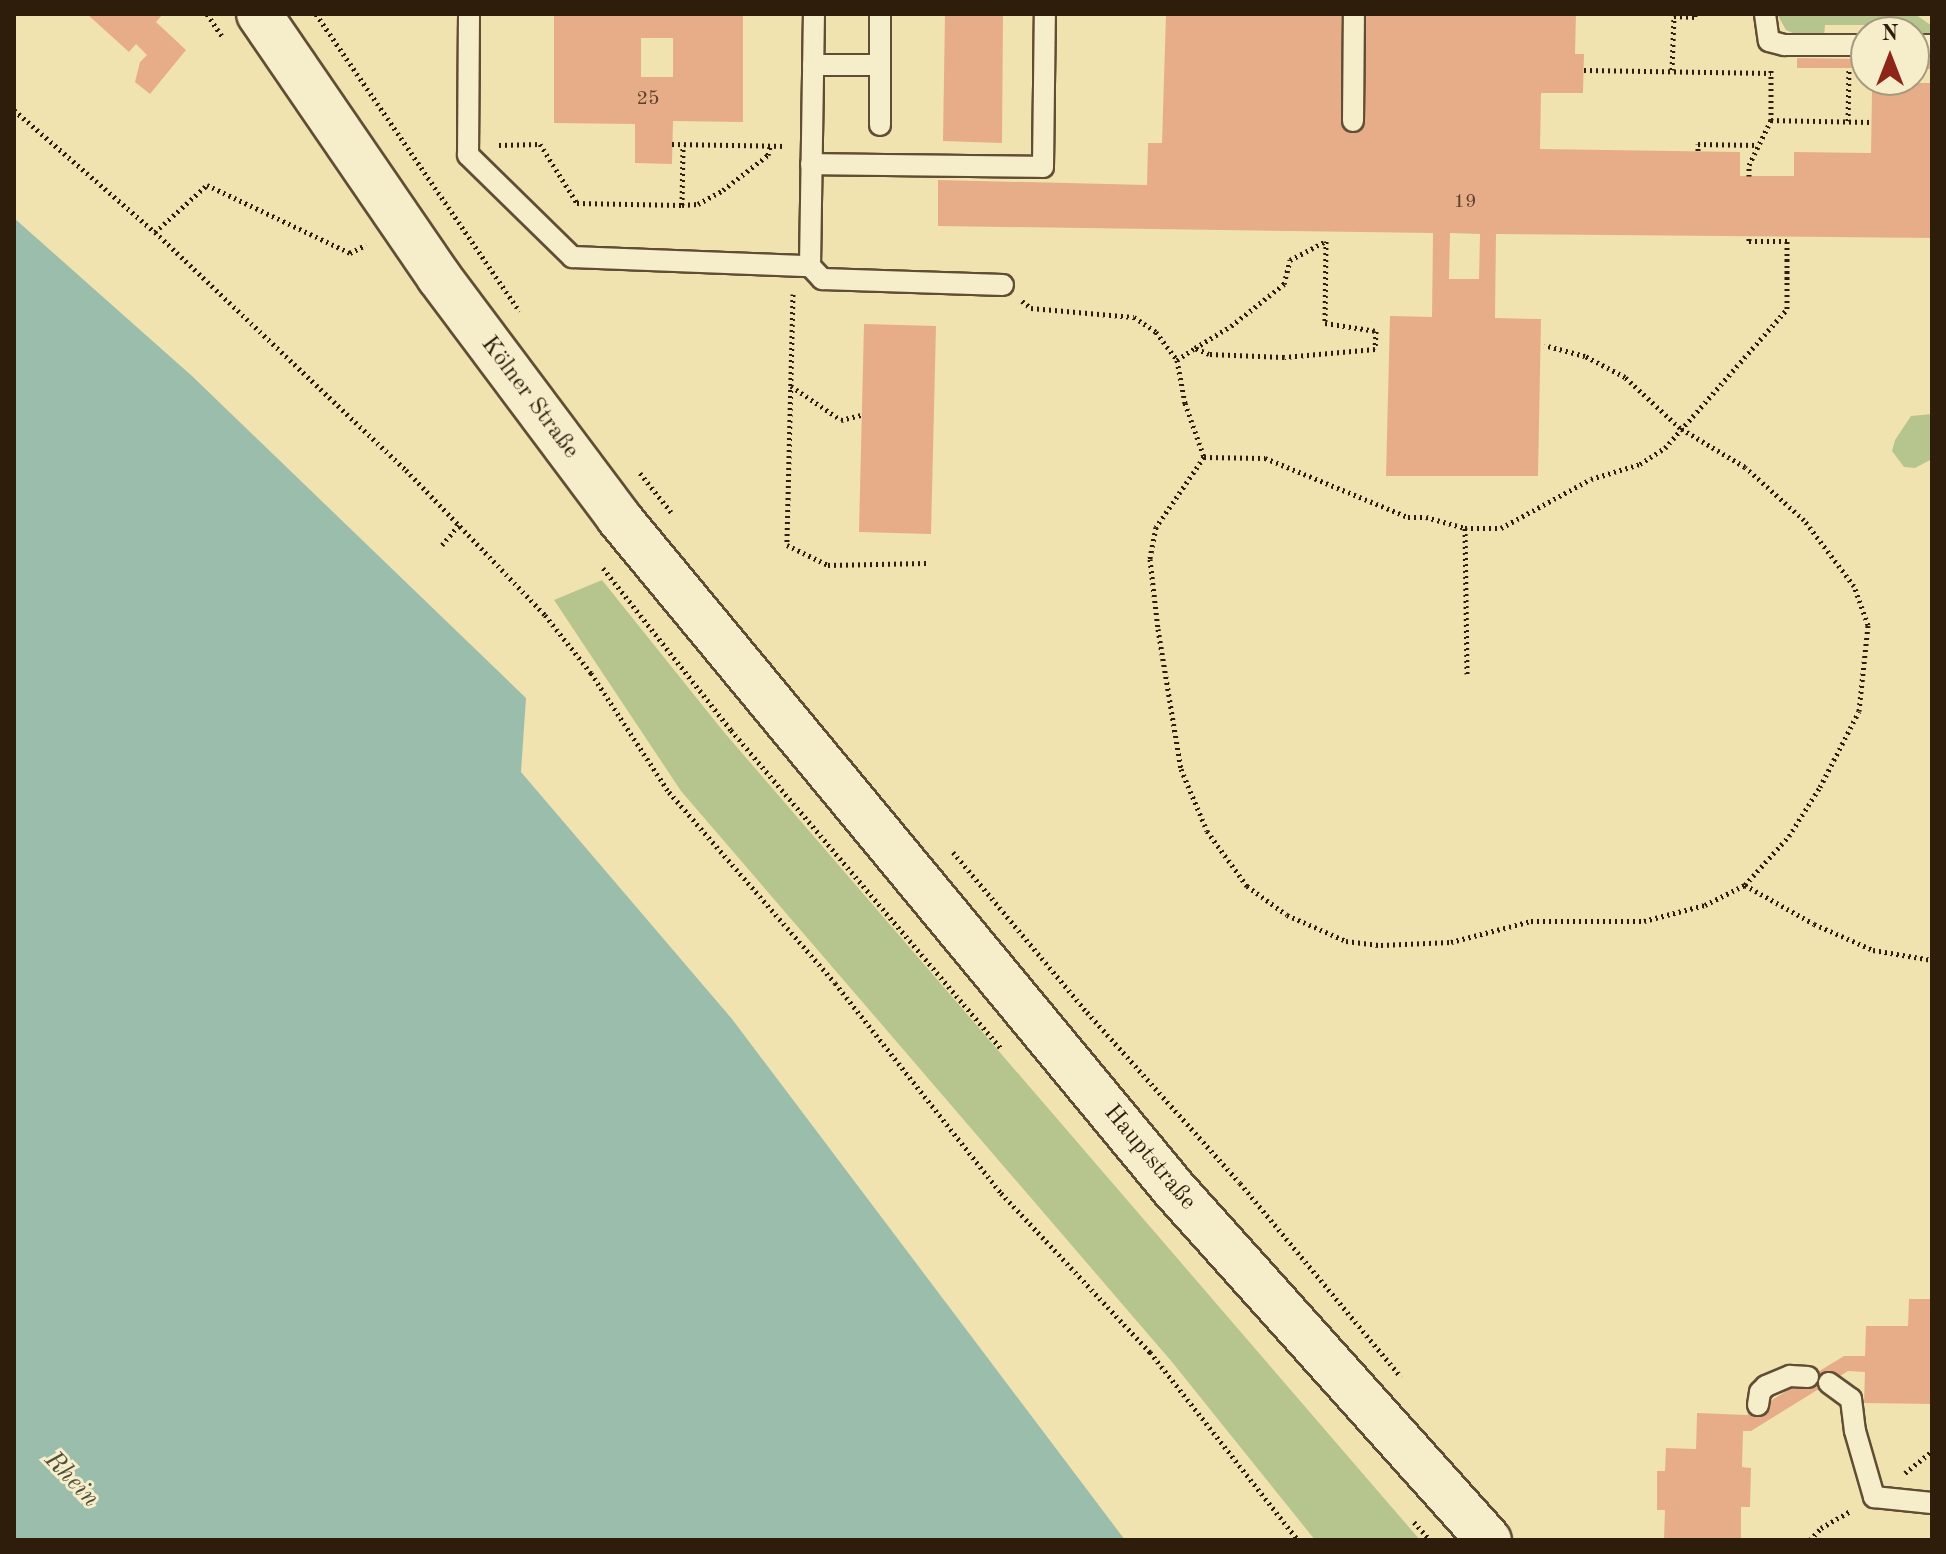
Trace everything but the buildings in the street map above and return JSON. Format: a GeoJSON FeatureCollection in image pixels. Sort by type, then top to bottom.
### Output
{"type":"FeatureCollection","features":[{"type":"Feature","properties":{"kind":"main road","name":"Kölner Straße"},"geometry":{"type":"LineString","coordinates":[[259,14],[439,277],[609,506],[822,765]]}},
{"type":"Feature","properties":{"kind":"main road","name":"Hauptstraße"},"geometry":{"type":"LineString","coordinates":[[822,765],[1173,1188],[1489,1540]]}},
{"type":"Feature","properties":{"kind":"lane"},"geometry":{"type":"LineString","coordinates":[[469,14],[468,155],[572,257],[1003,285]]}},
{"type":"Feature","properties":{"kind":"lane"},"geometry":{"type":"LineString","coordinates":[[814,14],[811,155],[816,272]]}},
{"type":"Feature","properties":{"kind":"lane"},"geometry":{"type":"LineString","coordinates":[[880,14],[880,125]]}},
{"type":"Feature","properties":{"kind":"lane"},"geometry":{"type":"LineString","coordinates":[[811,155],[1043,167],[1045,14]]}},
{"type":"Feature","properties":{"kind":"lane"},"geometry":{"type":"LineString","coordinates":[[1353,121],[1354,14]]}},
{"type":"Feature","properties":{"kind":"lane"},"geometry":{"type":"LineString","coordinates":[[1765,14],[1769,41],[1784,45],[1850,45]]}},
{"type":"Feature","properties":{"kind":"lane"},"geometry":{"type":"LineString","coordinates":[[813,65],[880,65]]}},
{"type":"Feature","properties":{"kind":"lane"},"geometry":{"type":"LineString","coordinates":[[1758,1405],[1760,1392],[1766,1386],[1790,1376],[1808,1377]]}},
{"type":"Feature","properties":{"kind":"lane"},"geometry":{"type":"LineString","coordinates":[[1829,1383],[1851,1399],[1855,1431],[1874,1497],[1932,1503]]}},
{"type":"Feature","properties":{"kind":"path"},"geometry":{"type":"LineString","coordinates":[[316,14],[367,94],[525,319]]}},
{"type":"Feature","properties":{"kind":"path"},"geometry":{"type":"LineString","coordinates":[[1672,70],[1674,16],[1695,17],[1695,14]]}},
{"type":"Feature","properties":{"kind":"path"},"geometry":{"type":"LineString","coordinates":[[1584,70],[1772,73],[1771,120],[1749,165],[1749,176]]}},
{"type":"Feature","properties":{"kind":"path"},"geometry":{"type":"LineString","coordinates":[[1848,121],[1849,85]]}},
{"type":"Feature","properties":{"kind":"path"},"geometry":{"type":"LineString","coordinates":[[14,110],[155,232],[406,470],[545,615],[591,673],[669,792],[835,983],[1001,1193],[1150,1352],[1298,1540]]}},
{"type":"Feature","properties":{"kind":"path"},"geometry":{"type":"LineString","coordinates":[[1771,120],[1871,122]]}},
{"type":"Feature","properties":{"kind":"path"},"geometry":{"type":"LineString","coordinates":[[468,155],[501,144],[540,144],[577,203],[682,205],[698,204],[723,190],[768,155],[770,146]]}},
{"type":"Feature","properties":{"kind":"path"},"geometry":{"type":"LineString","coordinates":[[672,144],[770,146],[811,155]]}},
{"type":"Feature","properties":{"kind":"path"},"geometry":{"type":"LineString","coordinates":[[1698,151],[1698,144],[1758,145]]}},
{"type":"Feature","properties":{"kind":"path"},"geometry":{"type":"LineString","coordinates":[[682,205],[683,145]]}},
{"type":"Feature","properties":{"kind":"path"},"geometry":{"type":"LineString","coordinates":[[155,232],[207,185],[350,253],[366,245]]}},
{"type":"Feature","properties":{"kind":"path"},"geometry":{"type":"LineString","coordinates":[[1204,457],[1265,458],[1408,517],[1426,517],[1465,528],[1501,528],[1591,479],[1640,464],[1665,448],[1787,309],[1787,241],[1749,241],[1749,237]]}},
{"type":"Feature","properties":{"kind":"path"},"geometry":{"type":"LineString","coordinates":[[1177,360],[1195,348],[1231,326],[1284,284],[1290,260],[1326,241],[1325,323],[1376,331],[1375,349],[1284,357],[1209,354],[1195,348]]}},
{"type":"Feature","properties":{"kind":"path"},"geometry":{"type":"LineString","coordinates":[[816,272],[793,293],[787,545],[828,565],[926,563]]}},
{"type":"Feature","properties":{"kind":"path"},"geometry":{"type":"LineString","coordinates":[[1003,285],[1031,308],[1134,317],[1156,332],[1177,360],[1185,403],[1204,457]]}},
{"type":"Feature","properties":{"kind":"path"},"geometry":{"type":"LineString","coordinates":[[1204,457],[1156,527],[1150,559],[1181,769],[1207,831],[1247,886],[1287,915],[1346,941],[1413,945],[1451,942],[1531,921],[1644,921],[1705,905],[1745,885],[1789,836],[1820,787],[1859,711],[1868,625],[1854,586],[1804,520],[1745,467],[1680,428],[1625,377],[1585,356],[1544,345]]}},
{"type":"Feature","properties":{"kind":"path"},"geometry":{"type":"LineString","coordinates":[[791,385],[841,420],[861,415]]}},
{"type":"Feature","properties":{"kind":"path"},"geometry":{"type":"LineString","coordinates":[[632,463],[679,522]]}},
{"type":"Feature","properties":{"kind":"path"},"geometry":{"type":"LineString","coordinates":[[442,545],[459,525]]}},
{"type":"Feature","properties":{"kind":"path"},"geometry":{"type":"LineString","coordinates":[[1465,528],[1467,674]]}},
{"type":"Feature","properties":{"kind":"path"},"geometry":{"type":"LineString","coordinates":[[946,845],[1087,1012],[1240,1183],[1406,1383]]}},
{"type":"Feature","properties":{"kind":"path"},"geometry":{"type":"LineString","coordinates":[[1745,885],[1814,924],[1873,950],[1932,960]]}},
{"type":"Feature","properties":{"kind":"path"},"geometry":{"type":"LineString","coordinates":[[1905,1473],[1932,1451]]}},
{"type":"Feature","properties":{"kind":"green space"},"geometry":{"type":"Polygon","coordinates":[[[1777,14],[1918,16],[1850,16],[1850,25],[1825,25],[1824,36],[1800,36],[1786,30],[1777,14]]]}},
{"type":"Feature","properties":{"kind":"green space"},"geometry":{"type":"Polygon","coordinates":[[[1932,414],[1932,459],[1915,468],[1904,467],[1892,451],[1895,440],[1911,416],[1932,414]]]}},
{"type":"Feature","properties":{"kind":"green space"},"geometry":{"type":"Polygon","coordinates":[[[602,580],[723,731],[1420,1540],[1315,1540],[1172,1362],[681,791],[554,600],[602,580]]]}},
{"type":"Feature","properties":{"kind":"water","name":"Rhein"},"geometry":{"type":"Polygon","coordinates":[[[14,218],[192,376],[526,698],[521,772],[732,1019],[1125,1540],[14,1540],[14,218]]]}}]}
